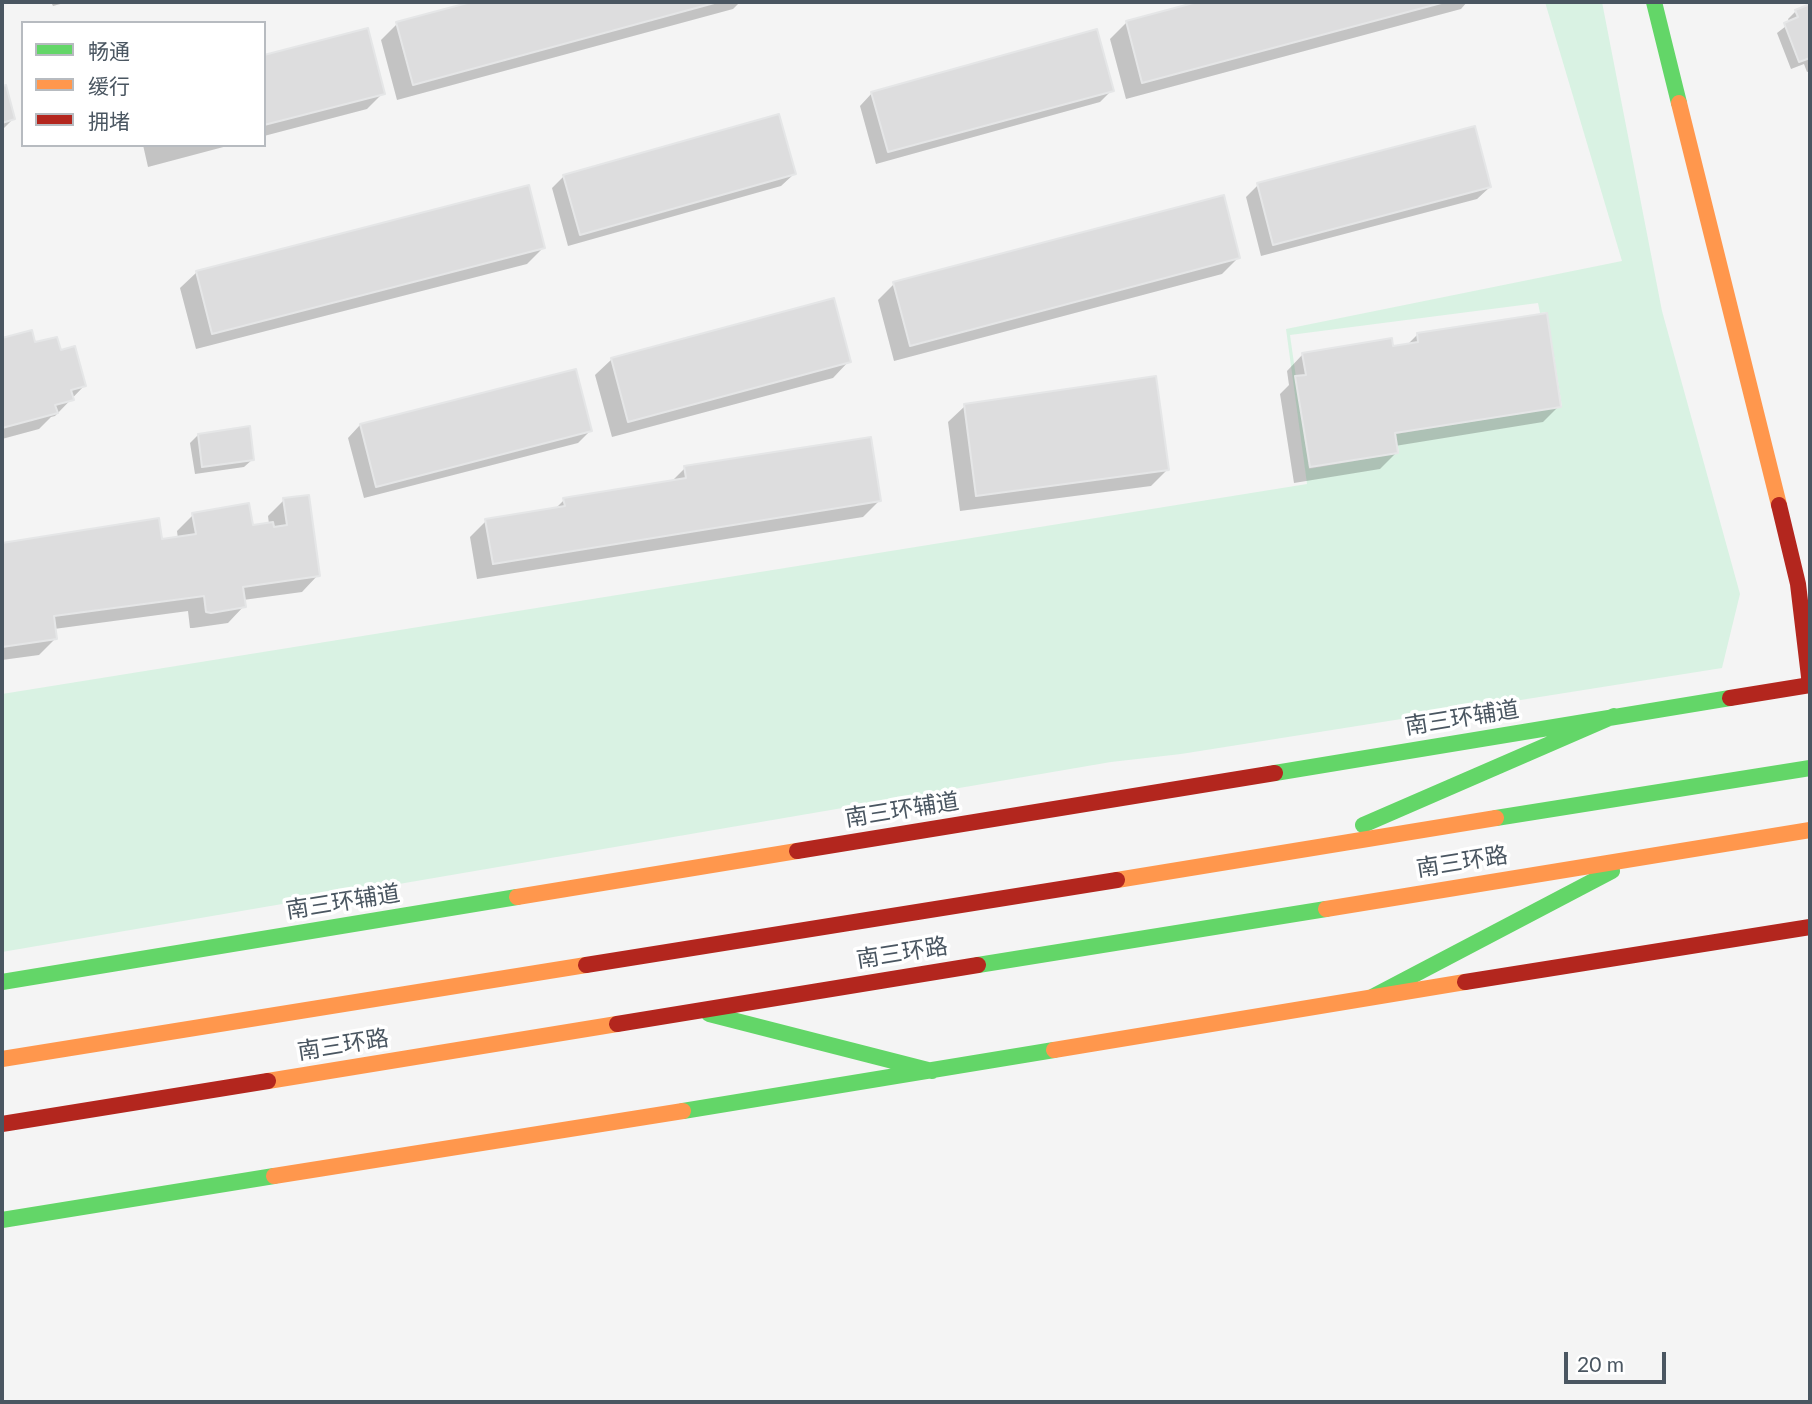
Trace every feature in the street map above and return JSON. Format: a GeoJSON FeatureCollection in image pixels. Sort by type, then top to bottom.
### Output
{"type":"FeatureCollection","features":[{"type":"Feature","properties":{"kind":"main road"},"geometry":{"type":"LineString","coordinates":[[1654,2],[1804,583],[1810,685]]}},
{"type":"Feature","properties":{"kind":"main road","name":"南三环辅道"},"geometry":{"type":"LineString","coordinates":[[2,982],[1810,685]]}},
{"type":"Feature","properties":{"kind":"main road"},"geometry":{"type":"LineString","coordinates":[[1310,848],[1614,716]]}},
{"type":"Feature","properties":{"kind":"main road","name":"南三环路"},"geometry":{"type":"LineString","coordinates":[[2,1059],[1810,768]]}},
{"type":"Feature","properties":{"kind":"main road","name":"南三环路"},"geometry":{"type":"LineString","coordinates":[[2,1124],[1810,830]]}},
{"type":"Feature","properties":{"kind":"main road"},"geometry":{"type":"LineString","coordinates":[[1372,997],[1641,856]]}},
{"type":"Feature","properties":{"kind":"main road"},"geometry":{"type":"LineString","coordinates":[[2,1220],[932,1071],[1372,997],[1808,931]]}},
{"type":"Feature","properties":{"kind":"main road"},"geometry":{"type":"LineString","coordinates":[[694,1010],[932,1071]]}},
{"type":"Feature","properties":{"kind":"green space"},"geometry":{"type":"Polygon","coordinates":[[[1545,2],[1602,2],[1662,311],[1740,594],[1722,668],[1181,754],[1111,762],[2,952],[2,694],[1307,484],[1286,329],[1622,261],[1545,2]],[[1538,303],[1290,335],[1309,469],[1399,453],[1396,434],[1562,407],[1547,312],[1540,313],[1538,303]]]}},
{"type":"Feature","properties":{"kind":"building"},"geometry":{"type":"Polygon","coordinates":[[[471,2],[718,2],[413,85],[396,22],[471,2]]]}},
{"type":"Feature","properties":{"kind":"building"},"geometry":{"type":"Polygon","coordinates":[[[1197,2],[1445,2],[1142,83],[1126,21],[1197,2]]]}},
{"type":"Feature","properties":{"kind":"building"},"geometry":{"type":"Polygon","coordinates":[[[1810,4],[1810,58],[1799,62],[1784,23],[1798,17],[1795,10],[1810,4]]]}},
{"type":"Feature","properties":{"kind":"building"},"geometry":{"type":"Polygon","coordinates":[[[368,28],[385,94],[266,124],[266,54],[368,28]]]}},
{"type":"Feature","properties":{"kind":"building"},"geometry":{"type":"Polygon","coordinates":[[[1097,29],[1114,91],[888,152],[871,92],[1097,29]]]}},
{"type":"Feature","properties":{"kind":"building"},"geometry":{"type":"Polygon","coordinates":[[[6,85],[15,119],[2,123],[2,86],[6,85]]]}},
{"type":"Feature","properties":{"kind":"building"},"geometry":{"type":"Polygon","coordinates":[[[779,114],[796,174],[580,235],[563,175],[779,114]]]}},
{"type":"Feature","properties":{"kind":"building"},"geometry":{"type":"Polygon","coordinates":[[[1475,126],[1491,187],[1273,245],[1257,183],[1475,126]]]}},
{"type":"Feature","properties":{"kind":"building"},"geometry":{"type":"Polygon","coordinates":[[[529,185],[545,248],[212,334],[196,271],[529,185]]]}},
{"type":"Feature","properties":{"kind":"building"},"geometry":{"type":"Polygon","coordinates":[[[1224,195],[1240,258],[910,346],[893,282],[1224,195]]]}},
{"type":"Feature","properties":{"kind":"building"},"geometry":{"type":"Polygon","coordinates":[[[834,298],[851,362],[628,422],[611,358],[834,298]]]}},
{"type":"Feature","properties":{"kind":"building"},"geometry":{"type":"Polygon","coordinates":[[[1547,313],[1561,407],[1395,433],[1398,453],[1310,467],[1295,376],[1306,375],[1302,353],[1392,338],[1393,346],[1418,342],[1417,333],[1547,313]]]}},
{"type":"Feature","properties":{"kind":"building"},"geometry":{"type":"Polygon","coordinates":[[[32,330],[35,342],[57,337],[61,350],[75,346],[86,386],[71,390],[74,400],[55,405],[58,413],[2,428],[2,338],[32,330]]]}},
{"type":"Feature","properties":{"kind":"building"},"geometry":{"type":"Polygon","coordinates":[[[576,369],[592,431],[376,487],[360,424],[576,369]]]}},
{"type":"Feature","properties":{"kind":"building"},"geometry":{"type":"Polygon","coordinates":[[[1156,376],[1169,470],[976,496],[964,404],[1156,376]]]}},
{"type":"Feature","properties":{"kind":"building"},"geometry":{"type":"Polygon","coordinates":[[[250,426],[254,460],[202,467],[198,434],[250,426]]]}},
{"type":"Feature","properties":{"kind":"building"},"geometry":{"type":"Polygon","coordinates":[[[871,437],[881,501],[493,564],[485,519],[565,506],[563,498],[686,478],[684,466],[871,437]]]}},
{"type":"Feature","properties":{"kind":"building"},"geometry":{"type":"Polygon","coordinates":[[[309,495],[320,576],[243,587],[246,607],[211,613],[206,612],[204,596],[54,616],[57,639],[2,647],[2,543],[159,518],[162,539],[196,534],[192,513],[249,503],[253,525],[273,522],[274,527],[287,525],[283,498],[309,495]]]}},
{"type":"Feature","properties":{"kind":"traffic: fast"},"geometry":{"type":"LineString","coordinates":[[1654,2],[1679,103]]}},
{"type":"Feature","properties":{"kind":"traffic: fast"},"geometry":{"type":"LineString","coordinates":[[1275,773],[1730,698]]}},
{"type":"Feature","properties":{"kind":"traffic: fast"},"geometry":{"type":"LineString","coordinates":[[1363,825],[1614,716]]}},
{"type":"Feature","properties":{"kind":"traffic: fast"},"geometry":{"type":"LineString","coordinates":[[1496,818],[1810,768]]}},
{"type":"Feature","properties":{"kind":"traffic: fast"},"geometry":{"type":"LineString","coordinates":[[1372,997],[1612,871]]}},
{"type":"Feature","properties":{"kind":"traffic: fast"},"geometry":{"type":"LineString","coordinates":[[2,982],[517,897]]}},
{"type":"Feature","properties":{"kind":"traffic: fast"},"geometry":{"type":"LineString","coordinates":[[978,965],[1326,909]]}},
{"type":"Feature","properties":{"kind":"traffic: fast"},"geometry":{"type":"LineString","coordinates":[[709,1014],[932,1071]]}},
{"type":"Feature","properties":{"kind":"traffic: fast"},"geometry":{"type":"LineString","coordinates":[[683,1111],[1054,1050]]}},
{"type":"Feature","properties":{"kind":"traffic: fast"},"geometry":{"type":"LineString","coordinates":[[2,1220],[274,1176]]}},
{"type":"Feature","properties":{"kind":"traffic: slow"},"geometry":{"type":"LineString","coordinates":[[1679,103],[1779,505]]}},
{"type":"Feature","properties":{"kind":"traffic: slow"},"geometry":{"type":"LineString","coordinates":[[1117,880],[1496,818]]}},
{"type":"Feature","properties":{"kind":"traffic: slow"},"geometry":{"type":"LineString","coordinates":[[1326,909],[1810,830]]}},
{"type":"Feature","properties":{"kind":"traffic: slow"},"geometry":{"type":"LineString","coordinates":[[517,897],[797,851]]}},
{"type":"Feature","properties":{"kind":"traffic: slow"},"geometry":{"type":"LineString","coordinates":[[2,1059],[586,965]]}},
{"type":"Feature","properties":{"kind":"traffic: slow"},"geometry":{"type":"LineString","coordinates":[[1054,1050],[1465,982]]}},
{"type":"Feature","properties":{"kind":"traffic: slow"},"geometry":{"type":"LineString","coordinates":[[268,1081],[617,1024]]}},
{"type":"Feature","properties":{"kind":"traffic: slow"},"geometry":{"type":"LineString","coordinates":[[274,1176],[683,1111]]}},
{"type":"Feature","properties":{"kind":"traffic: jam"},"geometry":{"type":"LineString","coordinates":[[1730,698],[1810,685],[1798,584],[1779,505]]}},
{"type":"Feature","properties":{"kind":"traffic: jam"},"geometry":{"type":"LineString","coordinates":[[797,851],[1275,773]]}},
{"type":"Feature","properties":{"kind":"traffic: jam"},"geometry":{"type":"LineString","coordinates":[[586,965],[1117,880]]}},
{"type":"Feature","properties":{"kind":"traffic: jam"},"geometry":{"type":"LineString","coordinates":[[1465,982],[1810,927]]}},
{"type":"Feature","properties":{"kind":"traffic: jam"},"geometry":{"type":"LineString","coordinates":[[617,1024],[978,965]]}},
{"type":"Feature","properties":{"kind":"traffic: jam"},"geometry":{"type":"LineString","coordinates":[[2,1124],[268,1081]]}}]}
